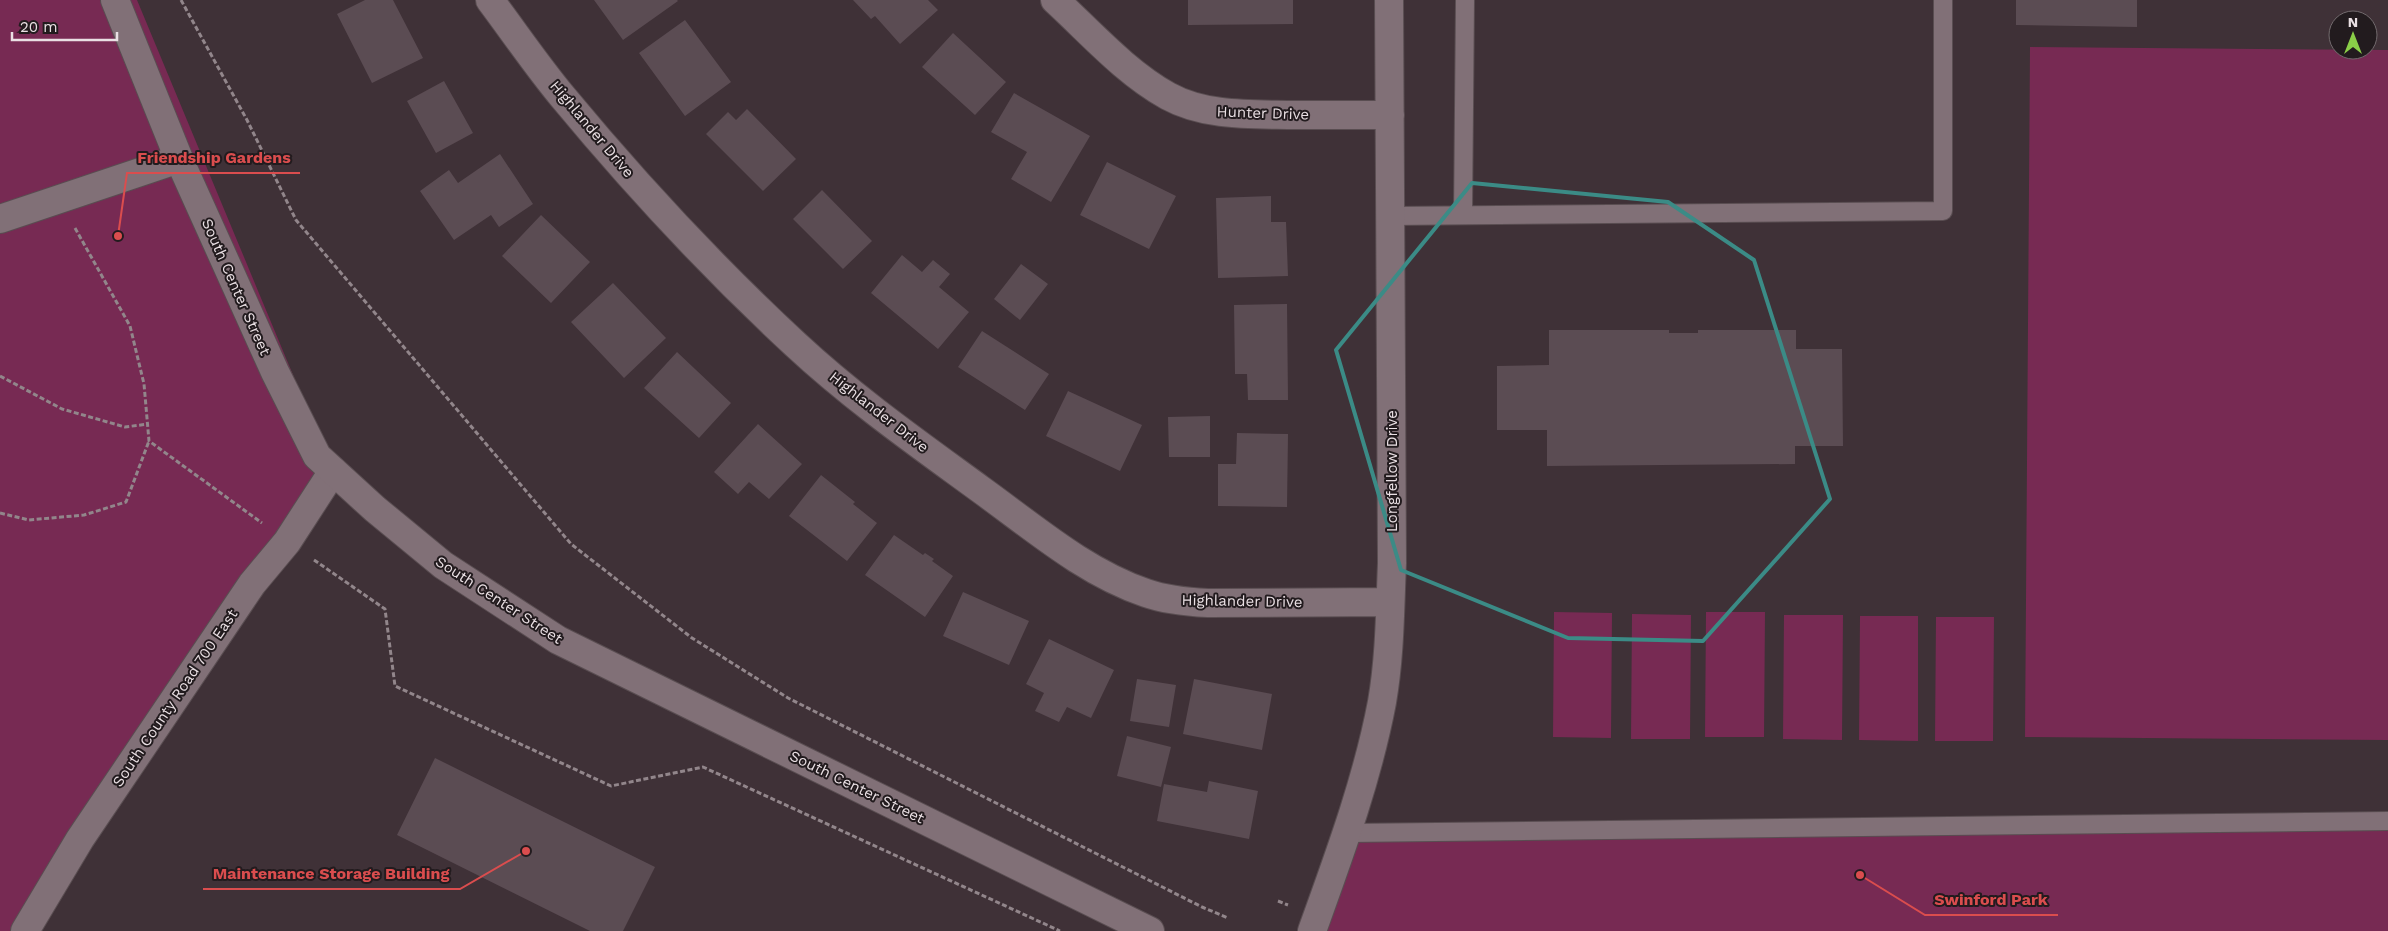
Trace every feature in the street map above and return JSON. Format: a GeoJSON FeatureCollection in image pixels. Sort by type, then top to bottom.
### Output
{"type":"FeatureCollection","features":[{"type":"Feature","properties":{"kind":"street","name":"South Center Street"},"geometry":{"type":"LineString","coordinates":[[115,0],[178,159],[283,389],[317,456],[333,471],[443,565],[558,640],[1150,931]]}},
{"type":"Feature","properties":{"kind":"street","name":"Highlander Drive"},"geometry":{"type":"LineString","coordinates":[[490,0],[561,95],[631,176],[724,275],[796,345],[885,420],[1070,555],[1112,579],[1148,594],[1178,601],[1208,603],[1390,602]]}},
{"type":"Feature","properties":{"kind":"street","name":"Hunter Drive"},"geometry":{"type":"LineString","coordinates":[[1055,0],[1138,77],[1169,97],[1188,104],[1213,111],[1244,114],[1390,115]]}},
{"type":"Feature","properties":{"kind":"street","name":"Longfellow Drive"},"geometry":{"type":"LineString","coordinates":[[1312,931],[1347,833],[1382,702],[1388,654],[1392,562],[1389,0]]}},
{"type":"Feature","properties":{"kind":"street"},"geometry":{"type":"LineString","coordinates":[[0,219],[178,159]]}},
{"type":"Feature","properties":{"kind":"street","name":"South County Road 700 East"},"geometry":{"type":"LineString","coordinates":[[25,931],[80,839],[252,584],[287,542],[333,471]]}},
{"type":"Feature","properties":{"kind":"lane"},"geometry":{"type":"LineString","coordinates":[[1464,215],[1465,0]]}},
{"type":"Feature","properties":{"kind":"lane"},"geometry":{"type":"LineString","coordinates":[[1390,216],[1943,211],[1943,0]]}},
{"type":"Feature","properties":{"kind":"lane"},"geometry":{"type":"LineString","coordinates":[[1347,833],[2388,821]]}},
{"type":"Feature","properties":{"kind":"path"},"geometry":{"type":"LineString","coordinates":[[181,0],[247,120],[296,220],[571,544],[692,638],[788,698],[1202,908],[1228,918]]}},
{"type":"Feature","properties":{"kind":"path"},"geometry":{"type":"LineString","coordinates":[[0,376],[62,409],[125,427],[148,424]]}},
{"type":"Feature","properties":{"kind":"path"},"geometry":{"type":"LineString","coordinates":[[0,514],[29,520],[84,515],[126,502],[149,441]]}},
{"type":"Feature","properties":{"kind":"highlighted area"},"geometry":{"type":"Polygon","coordinates":[[[1472,183],[1668,202],[1754,260],[1830,499],[1703,641],[1568,638],[1401,570],[1336,350],[1472,183]]]}},
{"type":"Feature","properties":{"kind":"shaded area"},"geometry":{"type":"Polygon","coordinates":[[[0,0],[137,0],[333,471],[31,931],[0,931],[0,0]]]}},
{"type":"Feature","properties":{"kind":"shaded area"},"geometry":{"type":"Polygon","coordinates":[[[2030,47],[2328,49],[2328,60],[2378,60],[2378,50],[2388,50],[2388,740],[2025,737],[2030,47]]]}},
{"type":"Feature","properties":{"kind":"shaded area"},"geometry":{"type":"Polygon","coordinates":[[[1554,612],[1612,613],[1611,738],[1553,737],[1554,612]]]}},
{"type":"Feature","properties":{"kind":"shaded area"},"geometry":{"type":"Polygon","coordinates":[[[1706,612],[1765,612],[1764,737],[1705,737],[1706,612]]]}},
{"type":"Feature","properties":{"kind":"shaded area"},"geometry":{"type":"Polygon","coordinates":[[[1632,614],[1691,615],[1690,739],[1631,739],[1632,614]]]}},
{"type":"Feature","properties":{"kind":"shaded area"},"geometry":{"type":"Polygon","coordinates":[[[1784,615],[1843,615],[1842,740],[1783,739],[1784,615]]]}},
{"type":"Feature","properties":{"kind":"shaded area"},"geometry":{"type":"Polygon","coordinates":[[[1860,616],[1918,616],[1918,741],[1859,740],[1860,616]]]}},
{"type":"Feature","properties":{"kind":"shaded area"},"geometry":{"type":"Polygon","coordinates":[[[1936,617],[1994,617],[1993,741],[1935,741],[1936,617]]]}},
{"type":"Feature","properties":{"kind":"shaded area"},"geometry":{"type":"Polygon","coordinates":[[[2388,821],[2388,931],[1312,931],[1347,833],[2388,821]]]}},
{"type":"Feature","properties":{"kind":"building"},"geometry":{"type":"Polygon","coordinates":[[[365,0],[393,0],[423,58],[372,83],[337,14],[365,0]]]}},
{"type":"Feature","properties":{"kind":"building"},"geometry":{"type":"Polygon","coordinates":[[[594,0],[677,0],[678,1],[623,40],[594,0]]]}},
{"type":"Feature","properties":{"kind":"building"},"geometry":{"type":"Polygon","coordinates":[[[853,0],[928,0],[938,10],[900,44],[875,16],[871,19],[853,0]]]}},
{"type":"Feature","properties":{"kind":"building"},"geometry":{"type":"Polygon","coordinates":[[[1188,0],[1293,0],[1293,24],[1188,25],[1188,0]]]}},
{"type":"Feature","properties":{"kind":"building"},"geometry":{"type":"Polygon","coordinates":[[[2016,0],[2137,0],[2137,27],[2016,25],[2016,0]]]}},
{"type":"Feature","properties":{"kind":"building"},"geometry":{"type":"Polygon","coordinates":[[[685,20],[731,82],[685,116],[639,53],[685,20]]]}},
{"type":"Feature","properties":{"kind":"building"},"geometry":{"type":"Polygon","coordinates":[[[953,33],[1006,82],[975,115],[922,67],[953,33]]]}},
{"type":"Feature","properties":{"kind":"building"},"geometry":{"type":"Polygon","coordinates":[[[444,81],[473,133],[436,153],[407,101],[444,81]]]}},
{"type":"Feature","properties":{"kind":"building"},"geometry":{"type":"Polygon","coordinates":[[[1014,93],[1090,136],[1051,202],[1011,179],[1027,152],[991,132],[1014,93]]]}},
{"type":"Feature","properties":{"kind":"building"},"geometry":{"type":"Polygon","coordinates":[[[747,109],[796,159],[763,191],[706,134],[728,112],[736,120],[747,109]]]}},
{"type":"Feature","properties":{"kind":"building"},"geometry":{"type":"Polygon","coordinates":[[[500,154],[533,204],[499,227],[491,215],[454,240],[420,191],[449,170],[458,183],[500,154]]]}},
{"type":"Feature","properties":{"kind":"building"},"geometry":{"type":"Polygon","coordinates":[[[1107,162],[1176,196],[1149,249],[1080,215],[1107,162]]]}},
{"type":"Feature","properties":{"kind":"building"},"geometry":{"type":"Polygon","coordinates":[[[822,190],[872,241],[843,269],[793,219],[822,190]]]}},
{"type":"Feature","properties":{"kind":"building"},"geometry":{"type":"Polygon","coordinates":[[[1271,196],[1271,222],[1286,222],[1288,276],[1218,278],[1216,198],[1271,196]]]}},
{"type":"Feature","properties":{"kind":"building"},"geometry":{"type":"Polygon","coordinates":[[[541,215],[590,262],[551,303],[502,256],[541,215]]]}},
{"type":"Feature","properties":{"kind":"building"},"geometry":{"type":"Polygon","coordinates":[[[902,255],[922,272],[933,260],[950,274],[939,287],[969,312],[938,349],[871,293],[902,255]]]}},
{"type":"Feature","properties":{"kind":"building"},"geometry":{"type":"Polygon","coordinates":[[[1021,264],[1048,284],[1020,320],[994,299],[1021,264]]]}},
{"type":"Feature","properties":{"kind":"building"},"geometry":{"type":"Polygon","coordinates":[[[613,283],[666,338],[624,378],[571,322],[613,283]]]}},
{"type":"Feature","properties":{"kind":"building"},"geometry":{"type":"Polygon","coordinates":[[[1287,304],[1288,400],[1248,400],[1247,374],[1235,374],[1234,305],[1287,304]]]}},
{"type":"Feature","properties":{"kind":"building"},"geometry":{"type":"Polygon","coordinates":[[[1549,330],[1669,330],[1669,333],[1698,333],[1698,330],[1796,330],[1796,349],[1842,349],[1843,446],[1795,446],[1795,464],[1547,466],[1547,430],[1497,430],[1497,366],[1549,365],[1549,330]]]}},
{"type":"Feature","properties":{"kind":"building"},"geometry":{"type":"Polygon","coordinates":[[[982,331],[1049,374],[1025,410],[958,367],[982,331]]]}},
{"type":"Feature","properties":{"kind":"building"},"geometry":{"type":"Polygon","coordinates":[[[677,352],[731,403],[699,438],[644,388],[677,352]]]}},
{"type":"Feature","properties":{"kind":"building"},"geometry":{"type":"Polygon","coordinates":[[[1068,391],[1142,425],[1120,471],[1046,436],[1068,391]]]}},
{"type":"Feature","properties":{"kind":"building"},"geometry":{"type":"Polygon","coordinates":[[[1210,416],[1210,457],[1169,457],[1168,417],[1210,416]]]}},
{"type":"Feature","properties":{"kind":"building"},"geometry":{"type":"Polygon","coordinates":[[[758,424],[802,464],[769,499],[749,482],[738,494],[714,472],[758,424]]]}},
{"type":"Feature","properties":{"kind":"building"},"geometry":{"type":"Polygon","coordinates":[[[1237,433],[1288,434],[1287,507],[1218,506],[1218,464],[1236,464],[1237,433]]]}},
{"type":"Feature","properties":{"kind":"building"},"geometry":{"type":"Polygon","coordinates":[[[821,475],[855,502],[853,504],[877,523],[847,561],[789,516],[821,475]]]}},
{"type":"Feature","properties":{"kind":"building"},"geometry":{"type":"Polygon","coordinates":[[[894,535],[923,555],[925,553],[934,559],[932,561],[953,576],[925,617],[865,575],[894,535]]]}},
{"type":"Feature","properties":{"kind":"building"},"geometry":{"type":"Polygon","coordinates":[[[963,592],[1029,621],[1009,665],[943,636],[963,592]]]}},
{"type":"Feature","properties":{"kind":"building"},"geometry":{"type":"Polygon","coordinates":[[[1049,639],[1114,670],[1091,718],[1067,707],[1059,722],[1035,711],[1044,693],[1026,684],[1049,639]]]}},
{"type":"Feature","properties":{"kind":"building"},"geometry":{"type":"Polygon","coordinates":[[[1137,679],[1176,685],[1169,727],[1130,721],[1137,679]]]}},
{"type":"Feature","properties":{"kind":"building"},"geometry":{"type":"Polygon","coordinates":[[[1194,679],[1272,694],[1262,750],[1183,734],[1194,679]]]}},
{"type":"Feature","properties":{"kind":"building"},"geometry":{"type":"Polygon","coordinates":[[[1127,736],[1171,747],[1161,787],[1117,776],[1127,736]]]}},
{"type":"Feature","properties":{"kind":"building"},"geometry":{"type":"Polygon","coordinates":[[[435,758],[655,867],[623,931],[590,931],[397,835],[435,758]]]}},
{"type":"Feature","properties":{"kind":"building"},"geometry":{"type":"Polygon","coordinates":[[[1209,781],[1258,791],[1249,839],[1157,821],[1164,784],[1207,792],[1209,781]]]}},
{"type":"Feature","properties":{"kind":"place","name":"Friendship Gardens"},"geometry":{"type":"Point","coordinates":[118,236]}},
{"type":"Feature","properties":{"kind":"place","name":"Maintenance Storage Building"},"geometry":{"type":"Point","coordinates":[526,851]}},
{"type":"Feature","properties":{"kind":"place","name":"Swinford Park"},"geometry":{"type":"Point","coordinates":[1860,875]}}]}
